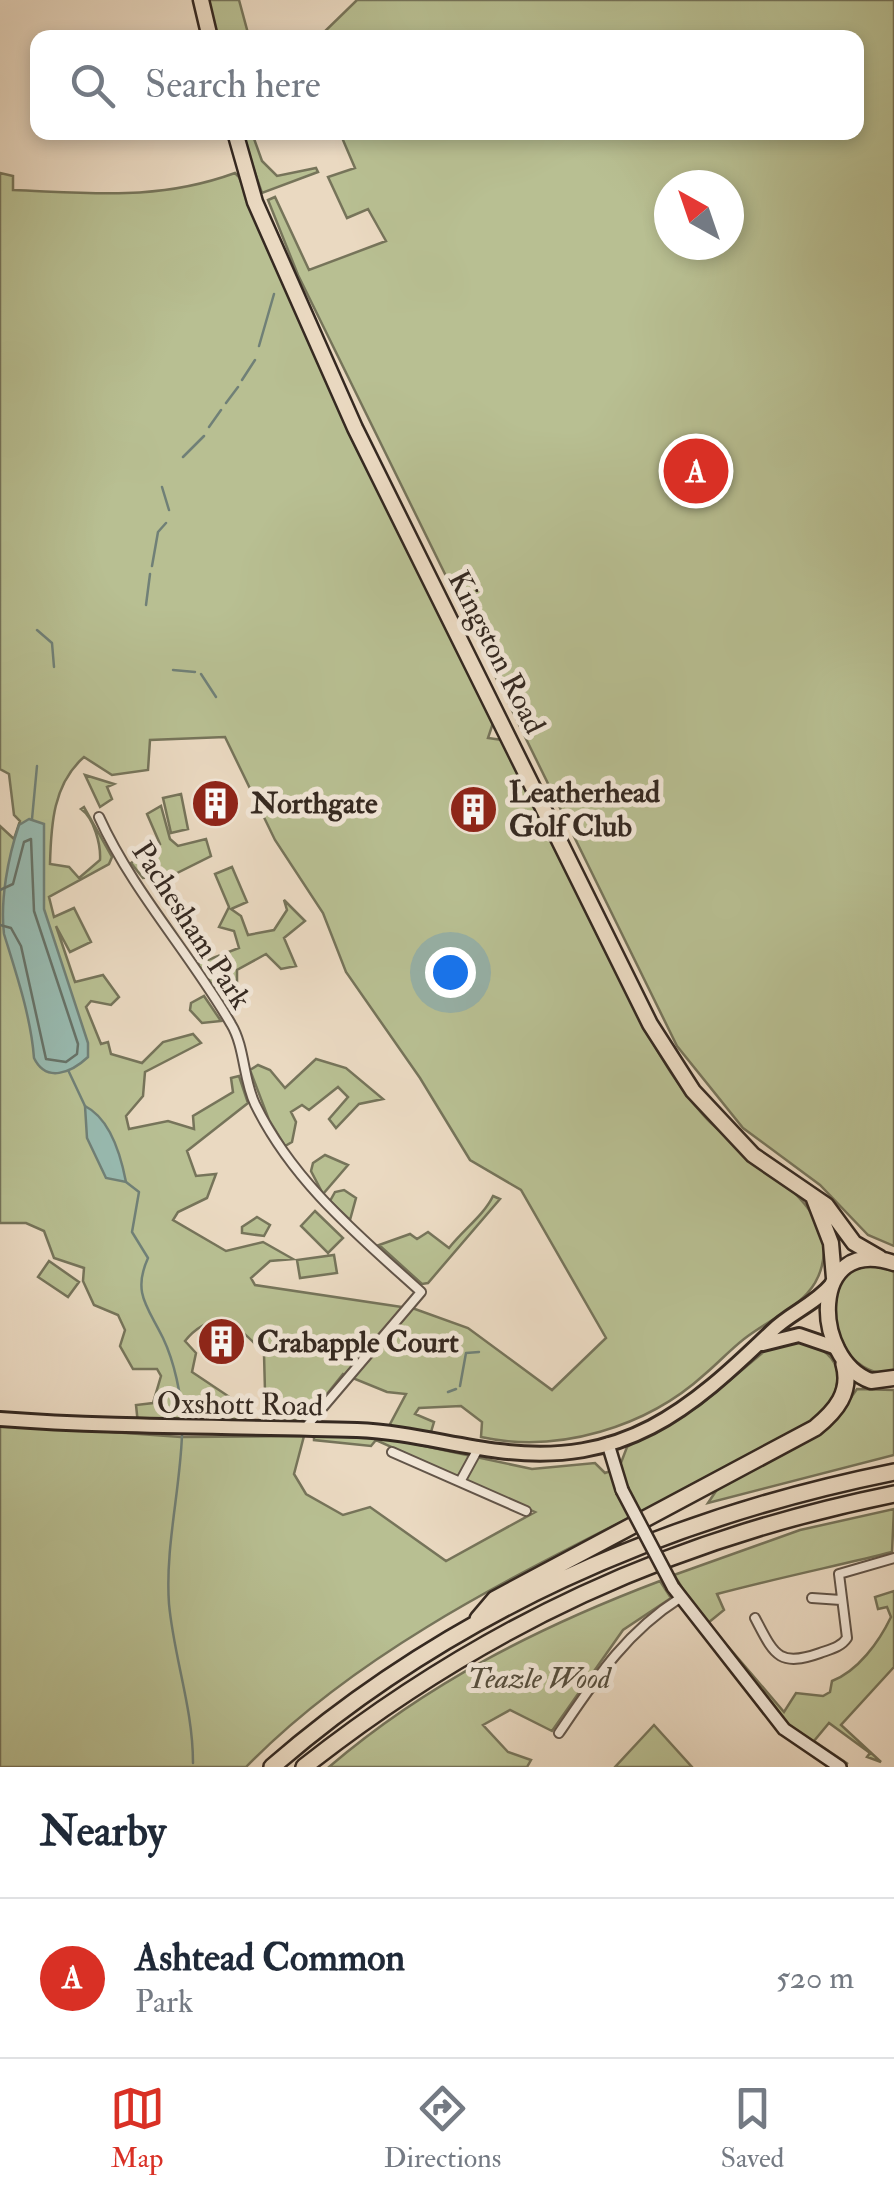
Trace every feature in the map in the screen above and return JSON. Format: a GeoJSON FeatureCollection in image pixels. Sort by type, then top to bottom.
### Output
{"type":"FeatureCollection","features":[{"type":"Feature","properties":{"kind":"highway"},"geometry":{"type":"LineString","coordinates":[[200,0],[208,30]]}},
{"type":"Feature","properties":{"kind":"highway","name":"Kingston Road"},"geometry":{"type":"LineString","coordinates":[[237,140],[255,202],[346,410],[650,1024],[693,1091],[752,1155],[891,1261]]}},
{"type":"Feature","properties":{"kind":"highway"},"geometry":{"type":"LineString","coordinates":[[471,1626],[496,1599],[815,1428],[833,1414],[846,1390],[844,1364],[830,1321],[831,1243],[814,1199]]}},
{"type":"Feature","properties":{"kind":"highway"},"geometry":{"type":"LineString","coordinates":[[833,1281],[845,1264],[891,1261]]}},
{"type":"Feature","properties":{"kind":"highway"},"geometry":{"type":"LineString","coordinates":[[844,1364],[871,1381],[894,1378]]}},
{"type":"Feature","properties":{"kind":"highway"},"geometry":{"type":"LineString","coordinates":[[272,1767],[371,1689],[471,1626],[630,1548],[792,1495],[894,1472]]}},
{"type":"Feature","properties":{"kind":"highway"},"geometry":{"type":"LineString","coordinates":[[304,1767],[373,1713],[455,1659],[567,1599],[706,1543],[834,1506],[894,1494]]}},
{"type":"Feature","properties":{"kind":"main road","name":"Oxshott Road"},"geometry":{"type":"LineString","coordinates":[[0,1419],[112,1427],[396,1433],[479,1448],[551,1453],[608,1444],[681,1413],[772,1330],[816,1302],[833,1281]]}},
{"type":"Feature","properties":{"kind":"main road"},"geometry":{"type":"LineString","coordinates":[[761,1344],[799,1335],[837,1348]]}},
{"type":"Feature","properties":{"kind":"main road"},"geometry":{"type":"LineString","coordinates":[[608,1444],[622,1490],[676,1593],[784,1728],[840,1767]]}},
{"type":"Feature","properties":{"kind":"street","name":"Pachesham Park"},"geometry":{"type":"LineString","coordinates":[[100,817],[126,866],[234,1027],[254,1103],[290,1162],[322,1201],[421,1292],[304,1429]]}},
{"type":"Feature","properties":{"kind":"street"},"geometry":{"type":"LineString","coordinates":[[461,1480],[479,1448]]}},
{"type":"Feature","properties":{"kind":"street"},"geometry":{"type":"LineString","coordinates":[[392,1452],[526,1511]]}},
{"type":"Feature","properties":{"kind":"street"},"geometry":{"type":"LineString","coordinates":[[755,1618],[777,1654],[798,1660],[845,1643],[841,1572],[894,1558]]}},
{"type":"Feature","properties":{"kind":"street"},"geometry":{"type":"LineString","coordinates":[[558,1732],[619,1646],[676,1593]]}},
{"type":"Feature","properties":{"kind":"street"},"geometry":{"type":"LineString","coordinates":[[812,1598],[841,1600]]}},
{"type":"Feature","properties":{"kind":"green space"},"geometry":{"type":"Polygon","coordinates":[[[207,0],[239,0],[247,30],[214,30],[207,0]]]}},
{"type":"Feature","properties":{"kind":"green space"},"geometry":{"type":"Polygon","coordinates":[[[357,0],[894,0],[894,1246],[868,1235],[820,1185],[743,1128],[677,1046],[298,275],[268,200],[275,197],[309,270],[386,241],[368,209],[347,218],[328,177],[355,168],[343,140],[864,140],[864,30],[326,30],[357,0]]]}},
{"type":"Feature","properties":{"kind":"green space"},"geometry":{"type":"Polygon","coordinates":[[[243,140],[254,140],[262,161],[277,176],[316,168],[318,172],[262,193],[243,140]]]}},
{"type":"Feature","properties":{"kind":"green space"},"geometry":{"type":"Polygon","coordinates":[[[0,173],[13,176],[13,190],[98,193],[179,188],[235,173],[295,310],[493,723],[488,738],[502,740],[513,758],[655,1046],[705,1117],[794,1193],[820,1229],[822,1266],[808,1293],[744,1339],[682,1393],[656,1409],[629,1422],[570,1439],[540,1442],[481,1437],[482,1422],[461,1406],[419,1408],[415,1414],[434,1422],[431,1432],[388,1428],[406,1394],[387,1392],[343,1374],[303,1424],[268,1424],[282,1401],[265,1391],[264,1354],[236,1327],[216,1322],[196,1330],[185,1341],[196,1353],[192,1372],[237,1402],[248,1424],[138,1424],[136,1405],[153,1403],[161,1376],[157,1369],[133,1369],[120,1346],[125,1330],[118,1315],[94,1305],[83,1281],[84,1268],[54,1258],[44,1231],[26,1223],[0,1223],[0,826],[14,839],[20,821],[14,815],[9,774],[0,769],[0,173]],[[225,737],[150,740],[148,770],[112,775],[84,757],[66,780],[56,806],[50,864],[69,867],[79,878],[100,860],[96,832],[81,809],[84,807],[112,857],[109,864],[49,897],[54,917],[74,908],[91,942],[70,952],[56,926],[75,982],[103,975],[119,997],[111,1005],[91,1001],[86,1007],[101,1044],[108,1042],[111,1054],[142,1063],[163,1042],[193,1034],[201,1043],[145,1072],[143,1096],[126,1116],[129,1129],[168,1121],[194,1129],[193,1116],[233,1092],[231,1078],[239,1076],[248,1103],[187,1151],[196,1176],[216,1174],[207,1198],[178,1212],[173,1220],[226,1251],[263,1242],[293,1259],[270,1261],[251,1278],[255,1285],[415,1309],[468,1328],[552,1390],[606,1338],[521,1190],[470,1160],[420,1078],[346,972],[323,913],[275,840],[225,737]]]}},
{"type":"Feature","properties":{"kind":"green space"},"geometry":{"type":"Polygon","coordinates":[[[85,775],[114,784],[107,787],[112,799],[100,807],[85,775]]]}},
{"type":"Feature","properties":{"kind":"green space"},"geometry":{"type":"Polygon","coordinates":[[[181,794],[188,829],[171,833],[163,798],[181,794]]]}},
{"type":"Feature","properties":{"kind":"green space"},"geometry":{"type":"Polygon","coordinates":[[[161,806],[170,839],[178,846],[206,839],[211,856],[173,875],[143,878],[131,863],[160,844],[147,814],[161,806]]]}},
{"type":"Feature","properties":{"kind":"green space"},"geometry":{"type":"Polygon","coordinates":[[[232,867],[247,902],[231,909],[241,916],[248,935],[274,930],[287,910],[284,900],[305,921],[284,938],[296,966],[281,969],[266,954],[237,970],[237,1005],[230,1012],[197,964],[239,948],[234,931],[219,927],[229,907],[215,874],[232,867]]]}},
{"type":"Feature","properties":{"kind":"green space"},"geometry":{"type":"Polygon","coordinates":[[[204,996],[221,1021],[202,1023],[190,1010],[191,1003],[204,996]]]}},
{"type":"Feature","properties":{"kind":"green space"},"geometry":{"type":"Polygon","coordinates":[[[316,1059],[346,1068],[383,1099],[359,1104],[336,1128],[329,1119],[348,1097],[338,1087],[309,1110],[302,1105],[291,1112],[296,1122],[292,1142],[285,1146],[269,1120],[250,1070],[258,1065],[270,1070],[285,1088],[316,1059]]]}},
{"type":"Feature","properties":{"kind":"green space"},"geometry":{"type":"Polygon","coordinates":[[[325,1155],[348,1165],[323,1194],[311,1171],[313,1163],[325,1155]]]}},
{"type":"Feature","properties":{"kind":"green space"},"geometry":{"type":"Polygon","coordinates":[[[344,1190],[356,1198],[350,1220],[330,1201],[335,1192],[344,1190]]]}},
{"type":"Feature","properties":{"kind":"green space"},"geometry":{"type":"Polygon","coordinates":[[[493,1196],[500,1199],[428,1283],[422,1284],[379,1245],[410,1234],[417,1239],[428,1232],[449,1248],[493,1196]]]}},
{"type":"Feature","properties":{"kind":"green space"},"geometry":{"type":"Polygon","coordinates":[[[315,1211],[343,1238],[328,1253],[301,1226],[315,1211]]]}},
{"type":"Feature","properties":{"kind":"green space"},"geometry":{"type":"Polygon","coordinates":[[[257,1217],[270,1225],[264,1236],[242,1233],[242,1227],[257,1217]]]}},
{"type":"Feature","properties":{"kind":"green space"},"geometry":{"type":"Polygon","coordinates":[[[334,1255],[337,1273],[300,1278],[297,1260],[334,1255]]]}},
{"type":"Feature","properties":{"kind":"green space"},"geometry":{"type":"Polygon","coordinates":[[[49,1261],[79,1282],[68,1297],[38,1277],[49,1261]]]}},
{"type":"Feature","properties":{"kind":"green space"},"geometry":{"type":"Polygon","coordinates":[[[862,1263],[894,1267],[894,1372],[863,1367],[851,1356],[836,1326],[836,1293],[845,1277],[862,1263]]]}},
{"type":"Feature","properties":{"kind":"green space"},"geometry":{"type":"Polygon","coordinates":[[[790,1340],[818,1348],[834,1363],[837,1384],[826,1412],[768,1447],[444,1616],[340,1685],[246,1767],[0,1767],[0,1424],[181,1437],[304,1436],[294,1474],[306,1494],[343,1515],[370,1507],[446,1561],[535,1512],[376,1440],[371,1446],[314,1440],[314,1435],[396,1440],[532,1469],[595,1463],[605,1473],[619,1468],[627,1447],[699,1406],[767,1349],[790,1340]]]}},
{"type":"Feature","properties":{"kind":"green space"},"geometry":{"type":"Polygon","coordinates":[[[857,1389],[894,1390],[894,1455],[708,1503],[718,1488],[842,1410],[857,1389]]]}},
{"type":"Feature","properties":{"kind":"green space"},"geometry":{"type":"Polygon","coordinates":[[[894,1509],[892,1552],[717,1594],[724,1610],[708,1623],[784,1712],[796,1693],[823,1696],[830,1692],[832,1681],[867,1655],[891,1617],[887,1607],[878,1609],[875,1597],[894,1591],[894,1667],[841,1725],[881,1762],[867,1757],[870,1753],[829,1723],[814,1741],[848,1764],[794,1730],[770,1707],[728,1656],[674,1575],[800,1530],[894,1509]]]}},
{"type":"Feature","properties":{"kind":"green space","name":"Teazle Wood"},"geometry":{"type":"Polygon","coordinates":[[[660,1581],[671,1598],[623,1630],[552,1731],[510,1710],[483,1725],[508,1752],[531,1760],[527,1767],[329,1767],[405,1709],[487,1659],[572,1617],[660,1581]]]}},
{"type":"Feature","properties":{"kind":"green space"},"geometry":{"type":"Polygon","coordinates":[[[654,1725],[692,1767],[615,1767],[654,1725]]]}},
{"type":"Feature","properties":{"kind":"water"},"geometry":{"type":"Polygon","coordinates":[[[29,819],[44,824],[44,909],[88,1043],[88,1057],[59,1073],[45,1071],[34,1058],[26,1011],[4,934],[8,865],[19,825],[29,819]]]}},
{"type":"Feature","properties":{"kind":"water"},"geometry":{"type":"Polygon","coordinates":[[[85,1106],[108,1129],[126,1182],[106,1178],[87,1138],[85,1106]]]}},
{"type":"Feature","properties":{"kind":"waterway"},"geometry":{"type":"LineString","coordinates":[[259,346],[274,294]]}},
{"type":"Feature","properties":{"kind":"waterway"},"geometry":{"type":"LineString","coordinates":[[242,380],[255,360]]}},
{"type":"Feature","properties":{"kind":"waterway"},"geometry":{"type":"LineString","coordinates":[[226,403],[238,387]]}},
{"type":"Feature","properties":{"kind":"waterway"},"geometry":{"type":"LineString","coordinates":[[209,427],[221,410]]}},
{"type":"Feature","properties":{"kind":"waterway"},"geometry":{"type":"LineString","coordinates":[[183,457],[204,436]]}},
{"type":"Feature","properties":{"kind":"waterway"},"geometry":{"type":"LineString","coordinates":[[162,487],[169,510]]}},
{"type":"Feature","properties":{"kind":"waterway"},"geometry":{"type":"LineString","coordinates":[[152,566],[158,532],[166,523]]}},
{"type":"Feature","properties":{"kind":"waterway"},"geometry":{"type":"LineString","coordinates":[[146,605],[150,574]]}},
{"type":"Feature","properties":{"kind":"waterway"},"geometry":{"type":"LineString","coordinates":[[37,630],[52,643],[54,667]]}},
{"type":"Feature","properties":{"kind":"waterway"},"geometry":{"type":"LineString","coordinates":[[173,670],[195,672]]}},
{"type":"Feature","properties":{"kind":"waterway"},"geometry":{"type":"LineString","coordinates":[[201,674],[216,697]]}},
{"type":"Feature","properties":{"kind":"waterway"},"geometry":{"type":"LineString","coordinates":[[32,819],[37,766]]}},
{"type":"Feature","properties":{"kind":"waterway"},"geometry":{"type":"LineString","coordinates":[[69,1072],[85,1106]]}},
{"type":"Feature","properties":{"kind":"waterway"},"geometry":{"type":"LineString","coordinates":[[126,1182],[139,1192],[132,1232],[148,1258],[142,1291],[171,1357],[182,1422]]}},
{"type":"Feature","properties":{"kind":"waterway"},"geometry":{"type":"LineString","coordinates":[[460,1386],[466,1353],[479,1352]]}},
{"type":"Feature","properties":{"kind":"waterway"},"geometry":{"type":"LineString","coordinates":[[448,1392],[456,1389]]}},
{"type":"Feature","properties":{"kind":"waterway"},"geometry":{"type":"LineString","coordinates":[[182,1435],[169,1562],[169,1604],[190,1723],[193,1763]]}},
{"type":"Feature","properties":{"kind":"place","name":"Ashtead Common"},"geometry":{"type":"Point","coordinates":[696,471]}},
{"type":"Feature","properties":{"kind":"place","name":"Northgate"},"geometry":{"type":"Point","coordinates":[216,803]}},
{"type":"Feature","properties":{"kind":"place","name":"Leatherhead Golf Club"},"geometry":{"type":"Point","coordinates":[474,809]}},
{"type":"Feature","properties":{"kind":"place","name":"Crabapple Court"},"geometry":{"type":"Point","coordinates":[222,1342]}}]}
